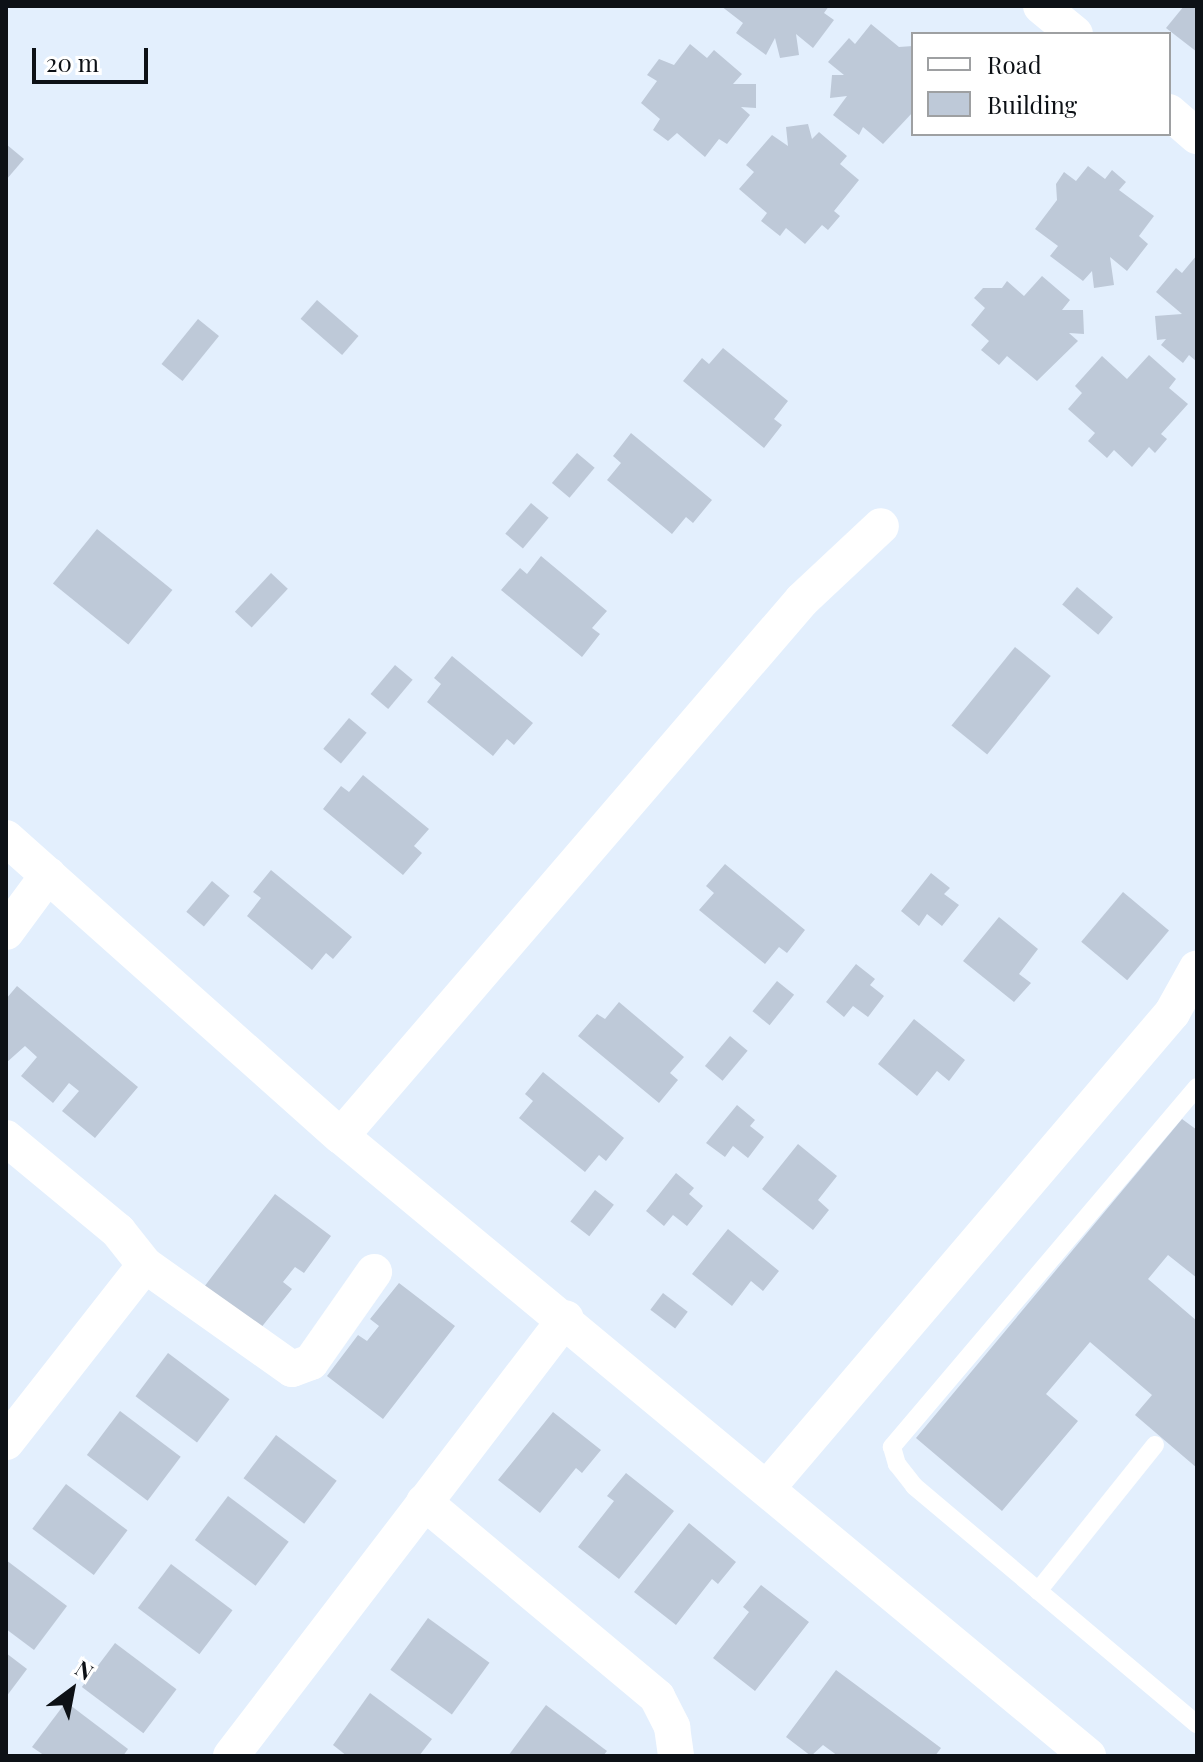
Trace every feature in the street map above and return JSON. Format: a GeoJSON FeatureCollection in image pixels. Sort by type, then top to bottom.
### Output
{"type":"FeatureCollection","features":[{"type":"Feature","properties":{"kind":"street"},"geometry":{"type":"LineString","coordinates":[[1041,6],[1073,32]]}},
{"type":"Feature","properties":{"kind":"street"},"geometry":{"type":"LineString","coordinates":[[1171,114],[1197,136]]}},
{"type":"Feature","properties":{"kind":"street"},"geometry":{"type":"LineString","coordinates":[[341,1136],[802,600],[881,526]]}},
{"type":"Feature","properties":{"kind":"street"},"geometry":{"type":"LineString","coordinates":[[6,838],[341,1136],[566,1318],[1088,1756]]}},
{"type":"Feature","properties":{"kind":"street"},"geometry":{"type":"LineString","coordinates":[[6,932],[48,875]]}},
{"type":"Feature","properties":{"kind":"street"},"geometry":{"type":"LineString","coordinates":[[768,1487],[1172,1013],[1197,968]]}},
{"type":"Feature","properties":{"kind":"street"},"geometry":{"type":"LineString","coordinates":[[6,1138],[118,1231],[145,1265],[292,1369],[311,1362],[374,1272]]}},
{"type":"Feature","properties":{"kind":"street"},"geometry":{"type":"LineString","coordinates":[[6,1442],[145,1265]]}},
{"type":"Feature","properties":{"kind":"street"},"geometry":{"type":"LineString","coordinates":[[231,1756],[566,1318]]}},
{"type":"Feature","properties":{"kind":"street"},"geometry":{"type":"LineString","coordinates":[[424,1502],[657,1697],[672,1727],[676,1756]]}},
{"type":"Feature","properties":{"kind":"lane"},"geometry":{"type":"LineString","coordinates":[[1197,1087],[892,1447],[897,1464],[914,1486],[1197,1724]]}},
{"type":"Feature","properties":{"kind":"lane"},"geometry":{"type":"LineString","coordinates":[[1038,1591],[1155,1445]]}},
{"type":"Feature","properties":{"kind":"building"},"geometry":{"type":"Polygon","coordinates":[[[721,6],[829,6],[824,13],[834,20],[813,48],[796,34],[799,55],[780,58],[775,38],[766,55],[736,33],[743,23],[721,6]]]}},
{"type":"Feature","properties":{"kind":"building"},"geometry":{"type":"Polygon","coordinates":[[[1184,6],[1197,6],[1197,52],[1166,28],[1184,6]]]}},
{"type":"Feature","properties":{"kind":"building"},"geometry":{"type":"Polygon","coordinates":[[[871,24],[899,47],[911,46],[911,114],[883,144],[863,127],[859,135],[833,115],[847,96],[830,98],[832,75],[844,75],[828,62],[849,38],[855,44],[871,24]]]}},
{"type":"Feature","properties":{"kind":"building"},"geometry":{"type":"Polygon","coordinates":[[[690,44],[707,58],[714,50],[742,74],[733,84],[756,84],[756,108],[741,107],[750,115],[727,144],[719,139],[705,157],[677,133],[668,141],[653,130],[660,119],[641,103],[657,81],[647,75],[659,59],[674,65],[690,44]]]}},
{"type":"Feature","properties":{"kind":"building"},"geometry":{"type":"Polygon","coordinates":[[[808,124],[812,139],[819,132],[847,156],[840,164],[859,180],[834,211],[840,216],[828,230],[822,225],[805,244],[786,228],[780,236],[761,221],[767,213],[739,189],[754,172],[746,165],[772,135],[788,146],[786,127],[808,124]]]}},
{"type":"Feature","properties":{"kind":"building"},"geometry":{"type":"Polygon","coordinates":[[[6,144],[24,159],[6,180],[6,144]]]}},
{"type":"Feature","properties":{"kind":"building"},"geometry":{"type":"Polygon","coordinates":[[[1088,166],[1105,179],[1112,170],[1126,182],[1119,190],[1154,216],[1139,236],[1148,244],[1127,271],[1110,257],[1114,285],[1094,288],[1092,271],[1083,281],[1050,256],[1058,246],[1035,229],[1057,200],[1056,184],[1064,172],[1076,181],[1088,166]]]}},
{"type":"Feature","properties":{"kind":"building"},"geometry":{"type":"Polygon","coordinates":[[[1197,255],[1197,362],[1189,355],[1183,363],[1161,345],[1166,339],[1157,340],[1155,316],[1182,314],[1156,292],[1176,268],[1182,273],[1197,255]]]}},
{"type":"Feature","properties":{"kind":"building"},"geometry":{"type":"Polygon","coordinates":[[[1042,276],[1070,300],[1062,310],[1083,310],[1084,334],[1069,333],[1078,341],[1037,381],[1007,356],[999,365],[981,350],[989,341],[971,325],[985,308],[974,298],[983,288],[1002,288],[1007,281],[1024,296],[1042,276]]]}},
{"type":"Feature","properties":{"kind":"building"},"geometry":{"type":"Polygon","coordinates":[[[317,300],[359,336],[342,355],[301,319],[317,300]]]}},
{"type":"Feature","properties":{"kind":"building"},"geometry":{"type":"Polygon","coordinates":[[[198,319],[219,336],[182,381],[161,364],[198,319]]]}},
{"type":"Feature","properties":{"kind":"building"},"geometry":{"type":"Polygon","coordinates":[[[723,348],[788,401],[774,419],[782,425],[764,448],[683,381],[702,358],[709,364],[723,348]]]}},
{"type":"Feature","properties":{"kind":"building"},"geometry":{"type":"Polygon","coordinates":[[[1149,355],[1176,379],[1169,388],[1188,404],[1161,434],[1167,439],[1155,453],[1149,447],[1132,467],[1114,450],[1107,458],[1088,441],[1095,433],[1068,409],[1082,393],[1075,386],[1102,356],[1127,379],[1149,355]]]}},
{"type":"Feature","properties":{"kind":"building"},"geometry":{"type":"Polygon","coordinates":[[[631,433],[712,500],[693,523],[686,517],[672,534],[607,480],[621,463],[613,456],[631,433]]]}},
{"type":"Feature","properties":{"kind":"building"},"geometry":{"type":"Polygon","coordinates":[[[577,453],[595,468],[570,498],[552,483],[577,453]]]}},
{"type":"Feature","properties":{"kind":"building"},"geometry":{"type":"Polygon","coordinates":[[[531,503],[549,518],[523,548],[505,534],[531,503]]]}},
{"type":"Feature","properties":{"kind":"building"},"geometry":{"type":"Polygon","coordinates":[[[97,529],[172,590],[128,644],[53,583],[97,529]]]}},
{"type":"Feature","properties":{"kind":"building"},"geometry":{"type":"Polygon","coordinates":[[[541,556],[607,611],[592,628],[600,634],[582,657],[501,590],[520,568],[527,574],[541,556]]]}},
{"type":"Feature","properties":{"kind":"building"},"geometry":{"type":"Polygon","coordinates":[[[271,573],[288,589],[252,627],[235,612],[271,573]]]}},
{"type":"Feature","properties":{"kind":"building"},"geometry":{"type":"Polygon","coordinates":[[[1077,587],[1113,617],[1098,635],[1062,605],[1077,587]]]}},
{"type":"Feature","properties":{"kind":"building"},"geometry":{"type":"Polygon","coordinates":[[[1015,647],[1051,676],[987,754],[951,725],[1015,647]]]}},
{"type":"Feature","properties":{"kind":"building"},"geometry":{"type":"Polygon","coordinates":[[[452,656],[533,723],[514,745],[507,739],[493,756],[427,702],[441,684],[434,678],[452,656]]]}},
{"type":"Feature","properties":{"kind":"building"},"geometry":{"type":"Polygon","coordinates":[[[395,665],[413,680],[388,709],[371,694],[395,665]]]}},
{"type":"Feature","properties":{"kind":"building"},"geometry":{"type":"Polygon","coordinates":[[[349,718],[367,733],[341,763],[323,749],[349,718]]]}},
{"type":"Feature","properties":{"kind":"building"},"geometry":{"type":"Polygon","coordinates":[[[363,775],[429,829],[414,846],[422,853],[403,875],[323,809],[341,786],[349,792],[363,775]]]}},
{"type":"Feature","properties":{"kind":"building"},"geometry":{"type":"Polygon","coordinates":[[[725,864],[805,930],[787,953],[779,947],[765,964],[699,910],[714,893],[706,886],[725,864]]]}},
{"type":"Feature","properties":{"kind":"building"},"geometry":{"type":"Polygon","coordinates":[[[271,870],[352,937],[333,959],[326,953],[312,970],[247,916],[261,898],[253,892],[271,870]]]}},
{"type":"Feature","properties":{"kind":"building"},"geometry":{"type":"Polygon","coordinates":[[[931,873],[950,888],[944,894],[959,905],[942,926],[927,914],[919,926],[901,911],[931,873]]]}},
{"type":"Feature","properties":{"kind":"building"},"geometry":{"type":"Polygon","coordinates":[[[212,881],[230,896],[204,926],[186,912],[212,881]]]}},
{"type":"Feature","properties":{"kind":"building"},"geometry":{"type":"Polygon","coordinates":[[[1123,892],[1169,931],[1127,980],[1081,942],[1123,892]]]}},
{"type":"Feature","properties":{"kind":"building"},"geometry":{"type":"Polygon","coordinates":[[[999,917],[1038,949],[1019,974],[1031,983],[1014,1002],[963,961],[999,917]]]}},
{"type":"Feature","properties":{"kind":"building"},"geometry":{"type":"Polygon","coordinates":[[[856,964],[875,979],[870,985],[884,996],[868,1017],[853,1006],[844,1017],[826,1002],[856,964]]]}},
{"type":"Feature","properties":{"kind":"building"},"geometry":{"type":"Polygon","coordinates":[[[777,981],[794,995],[770,1025],[752,1011],[777,981]]]}},
{"type":"Feature","properties":{"kind":"building"},"geometry":{"type":"Polygon","coordinates":[[[17,986],[138,1087],[95,1138],[62,1111],[79,1091],[69,1083],[53,1103],[21,1076],[37,1057],[25,1046],[6,1063],[6,999],[17,986]]]}},
{"type":"Feature","properties":{"kind":"building"},"geometry":{"type":"Polygon","coordinates":[[[619,1002],[684,1057],[670,1073],[678,1080],[659,1103],[578,1036],[597,1014],[605,1019],[619,1002]]]}},
{"type":"Feature","properties":{"kind":"building"},"geometry":{"type":"Polygon","coordinates":[[[914,1019],[965,1060],[949,1081],[937,1071],[917,1096],[878,1064],[914,1019]]]}},
{"type":"Feature","properties":{"kind":"building"},"geometry":{"type":"Polygon","coordinates":[[[730,1036],[748,1051],[723,1081],[705,1066],[730,1036]]]}},
{"type":"Feature","properties":{"kind":"building"},"geometry":{"type":"Polygon","coordinates":[[[543,1072],[624,1138],[606,1161],[599,1155],[585,1172],[519,1118],[533,1101],[525,1094],[543,1072]]]}},
{"type":"Feature","properties":{"kind":"building"},"geometry":{"type":"Polygon","coordinates":[[[737,1105],[755,1120],[750,1126],[764,1137],[748,1158],[733,1146],[725,1157],[706,1143],[737,1105]]]}},
{"type":"Feature","properties":{"kind":"building"},"geometry":{"type":"Polygon","coordinates":[[[1182,1119],[1197,1130],[1197,1278],[1168,1255],[1148,1279],[1197,1321],[1197,1468],[1135,1415],[1152,1395],[1090,1342],[1046,1394],[1078,1421],[1002,1511],[916,1438],[1182,1119]]]}},
{"type":"Feature","properties":{"kind":"building"},"geometry":{"type":"Polygon","coordinates":[[[798,1144],[837,1176],[818,1200],[829,1210],[813,1230],[762,1189],[798,1144]]]}},
{"type":"Feature","properties":{"kind":"building"},"geometry":{"type":"Polygon","coordinates":[[[676,1173],[694,1188],[689,1194],[703,1206],[687,1226],[673,1215],[664,1226],[646,1211],[676,1173]]]}},
{"type":"Feature","properties":{"kind":"building"},"geometry":{"type":"Polygon","coordinates":[[[595,1190],[614,1205],[589,1236],[570,1222],[595,1190]]]}},
{"type":"Feature","properties":{"kind":"building"},"geometry":{"type":"Polygon","coordinates":[[[275,1194],[331,1236],[304,1273],[295,1267],[283,1282],[292,1289],[260,1329],[204,1287],[275,1194]]]}},
{"type":"Feature","properties":{"kind":"building"},"geometry":{"type":"Polygon","coordinates":[[[728,1229],[779,1271],[763,1291],[751,1281],[732,1306],[692,1274],[728,1229]]]}},
{"type":"Feature","properties":{"kind":"building"},"geometry":{"type":"Polygon","coordinates":[[[399,1283],[455,1326],[383,1419],[327,1376],[358,1335],[367,1341],[379,1326],[370,1319],[399,1283]]]}},
{"type":"Feature","properties":{"kind":"building"},"geometry":{"type":"Polygon","coordinates":[[[663,1293],[688,1312],[675,1328],[650,1310],[663,1293]]]}},
{"type":"Feature","properties":{"kind":"building"},"geometry":{"type":"Polygon","coordinates":[[[168,1353],[229,1399],[197,1442],[136,1396],[168,1353]]]}},
{"type":"Feature","properties":{"kind":"building"},"geometry":{"type":"Polygon","coordinates":[[[120,1411],[181,1457],[148,1501],[87,1455],[120,1411]]]}},
{"type":"Feature","properties":{"kind":"building"},"geometry":{"type":"Polygon","coordinates":[[[553,1412],[601,1450],[582,1473],[576,1468],[540,1513],[498,1480],[553,1412]]]}},
{"type":"Feature","properties":{"kind":"building"},"geometry":{"type":"Polygon","coordinates":[[[276,1435],[337,1481],[304,1524],[244,1478],[276,1435]]]}},
{"type":"Feature","properties":{"kind":"building"},"geometry":{"type":"Polygon","coordinates":[[[626,1473],[674,1511],[619,1579],[578,1547],[614,1501],[607,1496],[626,1473]]]}},
{"type":"Feature","properties":{"kind":"building"},"geometry":{"type":"Polygon","coordinates":[[[66,1484],[127,1530],[94,1575],[32,1529],[66,1484]]]}},
{"type":"Feature","properties":{"kind":"building"},"geometry":{"type":"Polygon","coordinates":[[[228,1496],[289,1542],[256,1586],[195,1540],[228,1496]]]}},
{"type":"Feature","properties":{"kind":"building"},"geometry":{"type":"Polygon","coordinates":[[[689,1523],[736,1562],[718,1584],[712,1579],[676,1625],[634,1592],[689,1523]]]}},
{"type":"Feature","properties":{"kind":"building"},"geometry":{"type":"Polygon","coordinates":[[[6,1560],[67,1606],[34,1650],[6,1629],[6,1560]]]}},
{"type":"Feature","properties":{"kind":"building"},"geometry":{"type":"Polygon","coordinates":[[[171,1564],[232,1610],[199,1654],[138,1608],[171,1564]]]}},
{"type":"Feature","properties":{"kind":"building"},"geometry":{"type":"Polygon","coordinates":[[[761,1585],[809,1622],[755,1691],[713,1658],[749,1612],[743,1607],[761,1585]]]}},
{"type":"Feature","properties":{"kind":"building"},"geometry":{"type":"Polygon","coordinates":[[[428,1618],[489,1663],[452,1714],[390,1670],[428,1618]]]}},
{"type":"Feature","properties":{"kind":"building"},"geometry":{"type":"Polygon","coordinates":[[[115,1643],[176,1689],[143,1733],[82,1687],[115,1643]]]}},
{"type":"Feature","properties":{"kind":"building"},"geometry":{"type":"Polygon","coordinates":[[[6,1653],[27,1669],[6,1697],[6,1653]]]}},
{"type":"Feature","properties":{"kind":"building"},"geometry":{"type":"Polygon","coordinates":[[[836,1670],[941,1748],[935,1756],[838,1756],[823,1745],[811,1756],[786,1737],[836,1670]]]}},
{"type":"Feature","properties":{"kind":"building"},"geometry":{"type":"Polygon","coordinates":[[[370,1693],[432,1739],[419,1756],[347,1756],[333,1745],[370,1693]]]}},
{"type":"Feature","properties":{"kind":"building"},"geometry":{"type":"Polygon","coordinates":[[[66,1702],[128,1749],[123,1756],[45,1756],[32,1747],[66,1702]]]}},
{"type":"Feature","properties":{"kind":"building"},"geometry":{"type":"Polygon","coordinates":[[[546,1705],[607,1751],[603,1756],[508,1756],[546,1705]]]}}]}
